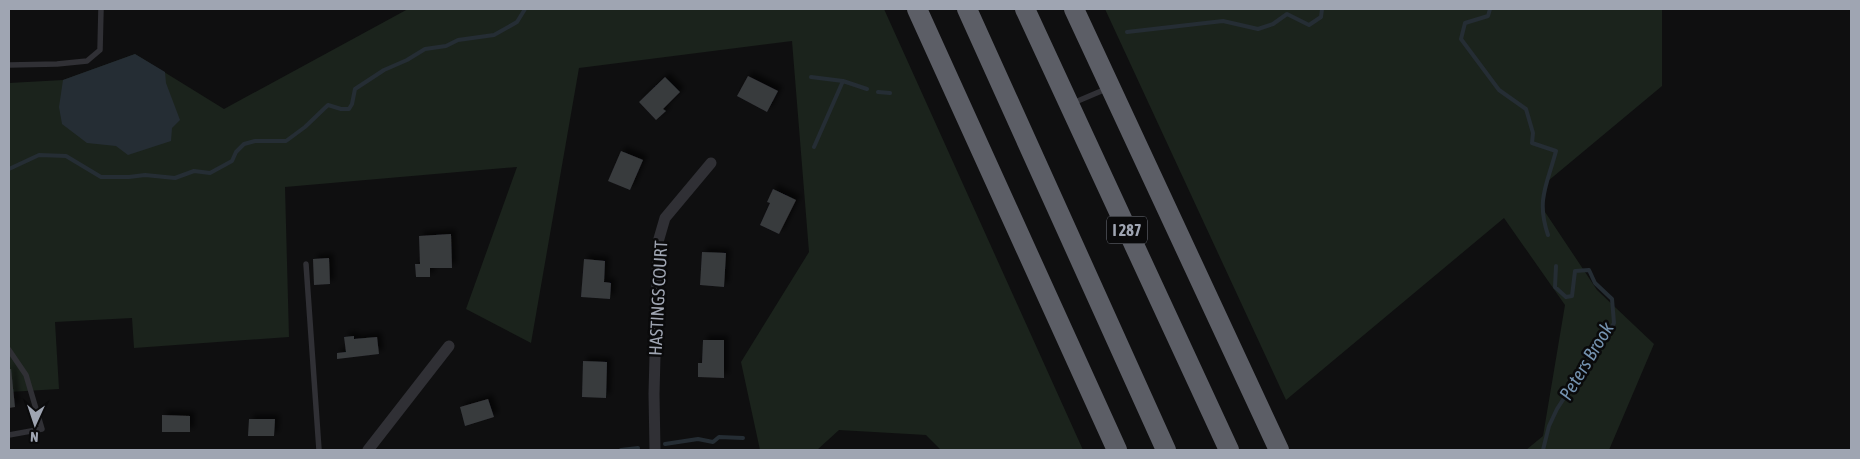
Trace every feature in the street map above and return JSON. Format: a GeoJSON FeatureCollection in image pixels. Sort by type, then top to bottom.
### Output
{"type":"FeatureCollection","features":[{"type":"Feature","properties":{"kind":"highway"},"geometry":{"type":"LineString","coordinates":[[917,9],[1116,450]]}},
{"type":"Feature","properties":{"kind":"highway"},"geometry":{"type":"LineString","coordinates":[[966,9],[1166,450]]}},
{"type":"Feature","properties":{"kind":"highway","name":"I 287"},"geometry":{"type":"LineString","coordinates":[[1025,9],[1229,450]]}},
{"type":"Feature","properties":{"kind":"highway","name":"I 287"},"geometry":{"type":"LineString","coordinates":[[1074,9],[1279,450]]}},
{"type":"Feature","properties":{"kind":"street","name":"HASTINGS COURT"},"geometry":{"type":"LineString","coordinates":[[655,450],[654,394],[658,242],[665,218],[711,163]]}},
{"type":"Feature","properties":{"kind":"street"},"geometry":{"type":"LineString","coordinates":[[368,450],[449,346]]}},
{"type":"Feature","properties":{"kind":"lane"},"geometry":{"type":"LineString","coordinates":[[9,66],[87,61],[100,50],[101,9]]}},
{"type":"Feature","properties":{"kind":"lane"},"geometry":{"type":"LineString","coordinates":[[1069,104],[1110,88]]}},
{"type":"Feature","properties":{"kind":"lane"},"geometry":{"type":"LineString","coordinates":[[306,264],[319,450]]}},
{"type":"Feature","properties":{"kind":"lane"},"geometry":{"type":"LineString","coordinates":[[9,350],[26,375],[42,429],[9,434]]}},
{"type":"Feature","properties":{"kind":"shaded area"},"geometry":{"type":"Polygon","coordinates":[[[408,9],[884,9],[1083,450],[941,450],[926,435],[839,430],[817,450],[760,450],[741,362],[809,252],[792,41],[579,68],[531,343],[466,309],[517,167],[285,187],[289,337],[134,348],[132,318],[55,322],[59,389],[9,392],[9,83],[63,80],[135,54],[224,109],[408,9]]]}},
{"type":"Feature","properties":{"kind":"shaded area"},"geometry":{"type":"Polygon","coordinates":[[[1105,9],[1662,9],[1662,86],[1548,181],[1543,209],[1597,290],[1654,344],[1609,450],[1526,450],[1543,436],[1565,305],[1504,218],[1286,400],[1105,9]]]}},
{"type":"Feature","properties":{"kind":"shaded area"},"geometry":{"type":"Polygon","coordinates":[[[135,54],[165,72],[166,83],[180,120],[172,128],[171,141],[128,155],[116,146],[87,143],[62,124],[59,107],[63,80],[135,54]]]}},
{"type":"Feature","properties":{"kind":"building"},"geometry":{"type":"Polygon","coordinates":[[[748,76],[778,91],[767,112],[737,96],[748,76]]]}},
{"type":"Feature","properties":{"kind":"building"},"geometry":{"type":"Polygon","coordinates":[[[665,77],[680,92],[663,109],[666,111],[656,120],[639,102],[665,77]]]}},
{"type":"Feature","properties":{"kind":"building"},"geometry":{"type":"Polygon","coordinates":[[[621,151],[643,160],[630,190],[608,181],[621,151]]]}},
{"type":"Feature","properties":{"kind":"building"},"geometry":{"type":"Polygon","coordinates":[[[773,189],[796,200],[779,234],[760,225],[770,203],[767,202],[773,189]]]}},
{"type":"Feature","properties":{"kind":"building"},"geometry":{"type":"Polygon","coordinates":[[[451,234],[452,268],[430,268],[430,277],[416,277],[415,264],[420,264],[419,236],[451,234]]]}},
{"type":"Feature","properties":{"kind":"building"},"geometry":{"type":"Polygon","coordinates":[[[702,252],[726,253],[724,287],[700,285],[702,252]]]}},
{"type":"Feature","properties":{"kind":"building"},"geometry":{"type":"Polygon","coordinates":[[[329,258],[330,284],[314,285],[313,259],[329,258]]]}},
{"type":"Feature","properties":{"kind":"building"},"geometry":{"type":"Polygon","coordinates":[[[584,259],[605,261],[604,282],[611,283],[610,299],[581,297],[584,259]]]}},
{"type":"Feature","properties":{"kind":"building"},"geometry":{"type":"Polygon","coordinates":[[[354,336],[354,339],[377,337],[379,354],[337,359],[337,353],[346,352],[344,337],[354,336]]]}},
{"type":"Feature","properties":{"kind":"building"},"geometry":{"type":"Polygon","coordinates":[[[703,340],[724,340],[724,378],[698,377],[698,363],[702,363],[703,340]]]}},
{"type":"Feature","properties":{"kind":"building"},"geometry":{"type":"Polygon","coordinates":[[[583,361],[607,362],[606,398],[582,397],[583,361]]]}},
{"type":"Feature","properties":{"kind":"building"},"geometry":{"type":"Polygon","coordinates":[[[9,369],[11,369],[15,407],[9,408],[9,369]]]}},
{"type":"Feature","properties":{"kind":"building"},"geometry":{"type":"Polygon","coordinates":[[[488,399],[494,417],[465,426],[460,407],[488,399]]]}},
{"type":"Feature","properties":{"kind":"building"},"geometry":{"type":"Polygon","coordinates":[[[162,415],[190,416],[190,432],[162,432],[162,415]]]}},
{"type":"Feature","properties":{"kind":"building"},"geometry":{"type":"Polygon","coordinates":[[[249,419],[275,419],[274,436],[248,436],[249,419]]]}},
{"type":"Feature","properties":{"kind":"waterway"},"geometry":{"type":"LineString","coordinates":[[9,169],[39,155],[66,156],[101,177],[145,175],[175,178],[194,171],[210,173],[232,161],[236,152],[244,144],[255,141],[286,141],[305,127],[328,105],[349,109],[355,89],[384,70],[407,60],[425,49],[446,46],[458,40],[494,35],[517,22],[525,9]]}},
{"type":"Feature","properties":{"kind":"waterway"},"geometry":{"type":"LineString","coordinates":[[1127,32],[1223,21],[1258,29],[1273,24],[1287,14],[1309,25],[1321,17],[1322,9]]}},
{"type":"Feature","properties":{"kind":"waterway","name":"Peters Brook"},"geometry":{"type":"LineString","coordinates":[[1490,9],[1488,16],[1465,23],[1461,39],[1499,90],[1526,109],[1533,133],[1532,143],[1556,151],[1546,183],[1543,202],[1548,235]]}},
{"type":"Feature","properties":{"kind":"waterway"},"geometry":{"type":"LineString","coordinates":[[811,77],[843,81],[867,89]]}},
{"type":"Feature","properties":{"kind":"waterway"},"geometry":{"type":"LineString","coordinates":[[814,147],[843,81]]}},
{"type":"Feature","properties":{"kind":"waterway"},"geometry":{"type":"LineString","coordinates":[[878,92],[890,93]]}},
{"type":"Feature","properties":{"kind":"waterway","name":"Peters Brook"},"geometry":{"type":"LineString","coordinates":[[1543,450],[1549,426],[1557,409],[1604,341],[1614,323],[1612,299],[1595,283],[1589,270],[1575,271],[1572,296],[1566,297],[1555,287],[1556,266]]}},
{"type":"Feature","properties":{"kind":"waterway"},"geometry":{"type":"LineString","coordinates":[[665,444],[698,439],[713,442],[719,437],[743,438]]}},
{"type":"Feature","properties":{"kind":"waterway"},"geometry":{"type":"LineString","coordinates":[[621,450],[638,448]]}}]}
